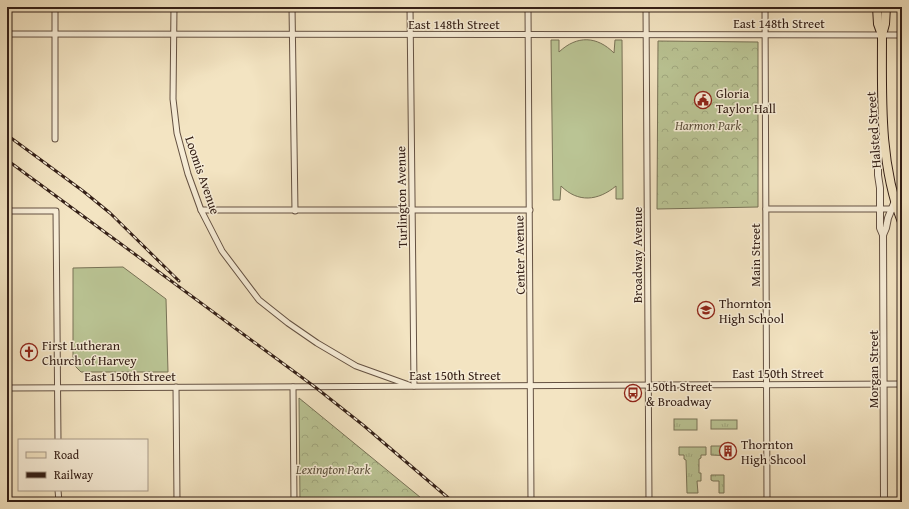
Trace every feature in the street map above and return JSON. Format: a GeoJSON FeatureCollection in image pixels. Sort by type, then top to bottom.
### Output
{"type":"FeatureCollection","features":[{"type":"Feature","properties":{"kind":"main road","name":"Halsted Street"},"geometry":{"type":"LineString","coordinates":[[877,7],[878,24],[882,35]]}},
{"type":"Feature","properties":{"kind":"main road","name":"Halsted Street"},"geometry":{"type":"LineString","coordinates":[[886,7],[885,24],[882,35],[883,138],[886,166],[896,207],[902,222]]}},
{"type":"Feature","properties":{"kind":"street"},"geometry":{"type":"LineString","coordinates":[[55,7],[55,139]]}},
{"type":"Feature","properties":{"kind":"street","name":"Loomis Avenue"},"geometry":{"type":"LineString","coordinates":[[174,7],[173,99],[177,134],[188,174],[202,210],[222,251],[259,300],[288,323],[317,343],[356,366],[414,386]]}},
{"type":"Feature","properties":{"kind":"street"},"geometry":{"type":"LineString","coordinates":[[292,7],[295,211]]}},
{"type":"Feature","properties":{"kind":"street","name":"Turlington Avenue"},"geometry":{"type":"LineString","coordinates":[[410,7],[414,386]]}},
{"type":"Feature","properties":{"kind":"street","name":"Center Avenue"},"geometry":{"type":"LineString","coordinates":[[528,7],[531,502]]}},
{"type":"Feature","properties":{"kind":"street","name":"Broadway Avenue"},"geometry":{"type":"LineString","coordinates":[[646,7],[649,502]]}},
{"type":"Feature","properties":{"kind":"street","name":"Main Street"},"geometry":{"type":"LineString","coordinates":[[765,7],[767,502]]}},
{"type":"Feature","properties":{"kind":"street","name":"East 148th Street"},"geometry":{"type":"LineString","coordinates":[[7,34],[902,35]]}},
{"type":"Feature","properties":{"kind":"street","name":"Morgan Street"},"geometry":{"type":"LineString","coordinates":[[883,138],[878,161],[880,228],[883,235],[884,502]]}},
{"type":"Feature","properties":{"kind":"street"},"geometry":{"type":"LineString","coordinates":[[766,209],[880,209],[896,207]]}},
{"type":"Feature","properties":{"kind":"street","name":"Morgan Street"},"geometry":{"type":"LineString","coordinates":[[883,235],[888,218],[896,207]]}},
{"type":"Feature","properties":{"kind":"street"},"geometry":{"type":"LineString","coordinates":[[202,210],[530,210]]}},
{"type":"Feature","properties":{"kind":"street"},"geometry":{"type":"LineString","coordinates":[[7,211],[56,211],[58,439]]}},
{"type":"Feature","properties":{"kind":"street","name":"East 150th Street"},"geometry":{"type":"LineString","coordinates":[[7,388],[902,384]]}},
{"type":"Feature","properties":{"kind":"street"},"geometry":{"type":"LineString","coordinates":[[176,387],[177,502]]}},
{"type":"Feature","properties":{"kind":"street"},"geometry":{"type":"LineString","coordinates":[[294,387],[294,502]]}},
{"type":"Feature","properties":{"kind":"street"},"geometry":{"type":"LineString","coordinates":[[58,491],[58,502]]}},
{"type":"Feature","properties":{"kind":"green space"},"geometry":{"type":"Polygon","coordinates":[[[551,40],[559,40],[559,52],[566,46],[580,40],[587,40],[601,43],[614,53],[615,40],[622,40],[623,199],[616,199],[616,186],[602,195],[588,198],[574,195],[561,186],[560,200],[553,200],[551,40]]]}},
{"type":"Feature","properties":{"kind":"green space","name":"Harmon Park"},"geometry":{"type":"Polygon","coordinates":[[[658,41],[758,42],[758,207],[657,209],[658,41]]]}},
{"type":"Feature","properties":{"kind":"green space"},"geometry":{"type":"Polygon","coordinates":[[[123,267],[166,299],[168,372],[81,372],[73,364],[73,268],[123,267]]]}},
{"type":"Feature","properties":{"kind":"green space","name":"Lexington Park"},"geometry":{"type":"Polygon","coordinates":[[[299,398],[426,502],[300,502],[299,398]]]}},
{"type":"Feature","properties":{"kind":"green space"},"geometry":{"type":"Polygon","coordinates":[[[674,419],[697,419],[697,430],[674,430],[674,419]]]}},
{"type":"Feature","properties":{"kind":"green space"},"geometry":{"type":"Polygon","coordinates":[[[711,420],[737,420],[737,429],[711,429],[711,420]]]}},
{"type":"Feature","properties":{"kind":"green space"},"geometry":{"type":"Polygon","coordinates":[[[711,446],[735,446],[735,456],[711,455],[711,446]]]}},
{"type":"Feature","properties":{"kind":"green space"},"geometry":{"type":"Polygon","coordinates":[[[679,447],[706,447],[706,455],[701,455],[701,458],[699,459],[699,473],[701,473],[701,481],[697,481],[698,493],[687,493],[686,460],[684,459],[684,455],[679,455],[679,447]]]}},
{"type":"Feature","properties":{"kind":"green space"},"geometry":{"type":"Polygon","coordinates":[[[711,475],[724,475],[724,493],[719,493],[719,481],[711,480],[711,475]]]}},
{"type":"Feature","properties":{"kind":"railway"},"geometry":{"type":"LineString","coordinates":[[7,135],[83,191],[110,213],[179,281]]}},
{"type":"Feature","properties":{"kind":"railway"},"geometry":{"type":"LineString","coordinates":[[7,160],[315,387],[363,425],[453,502]]}},
{"type":"Feature","properties":{"kind":"place","name":"Gloria Taylor Hall"},"geometry":{"type":"Point","coordinates":[703,100]}},
{"type":"Feature","properties":{"kind":"place","name":"Thornton High School"},"geometry":{"type":"Point","coordinates":[706,310]}},
{"type":"Feature","properties":{"kind":"place","name":"First Lutheran Church of Harvey"},"geometry":{"type":"Point","coordinates":[29,352]}},
{"type":"Feature","properties":{"kind":"place","name":"150th Street & Broadway"},"geometry":{"type":"Point","coordinates":[633,393]}},
{"type":"Feature","properties":{"kind":"place","name":"Thornton High Shcool"},"geometry":{"type":"Point","coordinates":[728,451]}}]}
